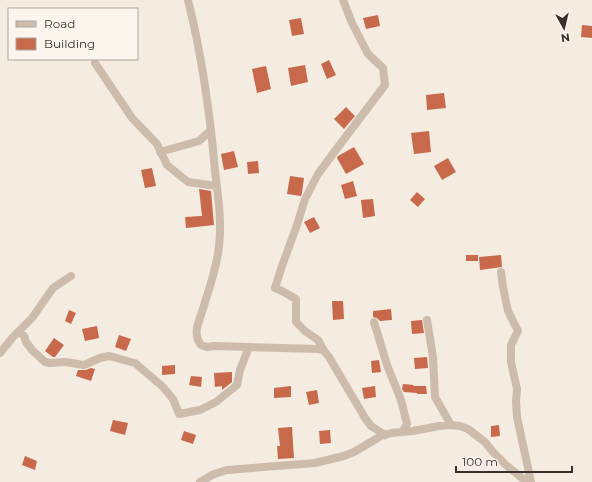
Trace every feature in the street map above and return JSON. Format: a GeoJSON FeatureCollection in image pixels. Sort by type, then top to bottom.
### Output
{"type":"FeatureCollection","features":[{"type":"Feature","properties":{"kind":"street"},"geometry":{"type":"LineString","coordinates":[[188,0],[202,66],[211,130],[220,230],[209,292],[197,329],[198,341],[201,345],[207,347],[318,349],[324,351]]}},
{"type":"Feature","properties":{"kind":"street"},"geometry":{"type":"LineString","coordinates":[[343,0],[352,23],[368,54],[383,68],[384,85],[318,174],[305,199],[275,288],[296,299],[296,322],[305,331],[318,340],[365,418],[371,426],[385,435]]}},
{"type":"Feature","properties":{"kind":"street"},"geometry":{"type":"LineString","coordinates":[[95,63],[132,118],[157,144],[167,165],[188,182],[217,186]]}},
{"type":"Feature","properties":{"kind":"street"},"geometry":{"type":"LineString","coordinates":[[160,152],[198,141],[211,130]]}},
{"type":"Feature","properties":{"kind":"street"},"geometry":{"type":"LineString","coordinates":[[501,272],[508,311],[518,331],[511,345],[511,362],[517,389],[516,402],[518,417],[531,482]]}},
{"type":"Feature","properties":{"kind":"street"},"geometry":{"type":"LineString","coordinates":[[0,353],[32,318],[53,288],[71,276]]}},
{"type":"Feature","properties":{"kind":"street"},"geometry":{"type":"LineString","coordinates":[[427,320],[433,357],[435,397],[451,425]]}},
{"type":"Feature","properties":{"kind":"street"},"geometry":{"type":"LineString","coordinates":[[374,322],[386,365],[401,400],[407,424],[402,432]]}},
{"type":"Feature","properties":{"kind":"street"},"geometry":{"type":"LineString","coordinates":[[19,331],[24,336],[26,342],[32,350],[45,362],[66,362],[84,365],[109,356],[135,363],[163,387],[173,399],[179,414],[200,410],[216,402],[237,385],[240,370],[249,347]]}},
{"type":"Feature","properties":{"kind":"street"},"geometry":{"type":"LineString","coordinates":[[200,482],[214,474],[227,470],[315,463],[331,460],[354,452],[381,436],[451,425],[460,426],[468,430],[485,442],[506,465],[527,482]]}},
{"type":"Feature","properties":{"kind":"building"},"geometry":{"type":"Polygon","coordinates":[[[378,15],[380,26],[366,29],[363,18],[378,15]]]}},
{"type":"Feature","properties":{"kind":"building"},"geometry":{"type":"Polygon","coordinates":[[[301,18],[304,34],[292,36],[289,20],[301,18]]]}},
{"type":"Feature","properties":{"kind":"building"},"geometry":{"type":"Polygon","coordinates":[[[582,25],[592,26],[592,38],[581,37],[582,25]]]}},
{"type":"Feature","properties":{"kind":"building"},"geometry":{"type":"Polygon","coordinates":[[[329,60],[336,75],[327,79],[321,64],[329,60]]]}},
{"type":"Feature","properties":{"kind":"building"},"geometry":{"type":"Polygon","coordinates":[[[305,65],[308,82],[291,86],[288,68],[305,65]]]}},
{"type":"Feature","properties":{"kind":"building"},"geometry":{"type":"Polygon","coordinates":[[[266,66],[271,89],[257,93],[252,69],[266,66]]]}},
{"type":"Feature","properties":{"kind":"building"},"geometry":{"type":"Polygon","coordinates":[[[444,93],[446,108],[427,110],[426,95],[444,93]]]}},
{"type":"Feature","properties":{"kind":"building"},"geometry":{"type":"Polygon","coordinates":[[[346,107],[355,116],[344,129],[334,119],[346,107]]]}},
{"type":"Feature","properties":{"kind":"building"},"geometry":{"type":"Polygon","coordinates":[[[429,131],[431,152],[414,154],[411,133],[429,131]]]}},
{"type":"Feature","properties":{"kind":"building"},"geometry":{"type":"Polygon","coordinates":[[[354,147],[364,164],[346,174],[337,158],[354,147]]]}},
{"type":"Feature","properties":{"kind":"building"},"geometry":{"type":"Polygon","coordinates":[[[234,151],[238,167],[224,170],[221,154],[234,151]]]}},
{"type":"Feature","properties":{"kind":"building"},"geometry":{"type":"Polygon","coordinates":[[[448,158],[456,172],[442,180],[434,166],[448,158]]]}},
{"type":"Feature","properties":{"kind":"building"},"geometry":{"type":"Polygon","coordinates":[[[258,161],[259,173],[248,174],[247,162],[258,161]]]}},
{"type":"Feature","properties":{"kind":"building"},"geometry":{"type":"Polygon","coordinates":[[[152,168],[156,186],[145,188],[141,170],[152,168]]]}},
{"type":"Feature","properties":{"kind":"building"},"geometry":{"type":"Polygon","coordinates":[[[290,176],[304,178],[301,196],[287,194],[290,176]]]}},
{"type":"Feature","properties":{"kind":"building"},"geometry":{"type":"Polygon","coordinates":[[[353,181],[357,196],[345,199],[341,185],[353,181]]]}},
{"type":"Feature","properties":{"kind":"building"},"geometry":{"type":"Polygon","coordinates":[[[199,189],[211,191],[214,225],[186,228],[185,217],[202,216],[199,189]]]}},
{"type":"Feature","properties":{"kind":"building"},"geometry":{"type":"Polygon","coordinates":[[[417,192],[425,199],[418,207],[410,200],[417,192]]]}},
{"type":"Feature","properties":{"kind":"building"},"geometry":{"type":"Polygon","coordinates":[[[373,199],[375,216],[363,218],[361,200],[373,199]]]}},
{"type":"Feature","properties":{"kind":"building"},"geometry":{"type":"Polygon","coordinates":[[[314,217],[320,228],[310,233],[304,222],[314,217]]]}},
{"type":"Feature","properties":{"kind":"building"},"geometry":{"type":"Polygon","coordinates":[[[466,255],[478,255],[478,261],[466,261],[466,255]]]}},
{"type":"Feature","properties":{"kind":"building"},"geometry":{"type":"Polygon","coordinates":[[[501,255],[502,267],[480,270],[479,257],[501,255]]]}},
{"type":"Feature","properties":{"kind":"building"},"geometry":{"type":"Polygon","coordinates":[[[332,301],[343,301],[344,319],[333,320],[332,301]]]}},
{"type":"Feature","properties":{"kind":"building"},"geometry":{"type":"Polygon","coordinates":[[[391,309],[392,320],[380,321],[373,317],[373,311],[391,309]]]}},
{"type":"Feature","properties":{"kind":"building"},"geometry":{"type":"Polygon","coordinates":[[[69,310],[76,313],[71,324],[65,321],[69,310]]]}},
{"type":"Feature","properties":{"kind":"building"},"geometry":{"type":"Polygon","coordinates":[[[422,320],[424,333],[412,334],[411,321],[422,320]]]}},
{"type":"Feature","properties":{"kind":"building"},"geometry":{"type":"Polygon","coordinates":[[[97,326],[99,338],[85,341],[82,329],[97,326]]]}},
{"type":"Feature","properties":{"kind":"building"},"geometry":{"type":"Polygon","coordinates":[[[119,335],[131,339],[126,351],[115,347],[119,335]]]}},
{"type":"Feature","properties":{"kind":"building"},"geometry":{"type":"Polygon","coordinates":[[[54,338],[64,345],[55,357],[53,357],[45,351],[54,338]]]}},
{"type":"Feature","properties":{"kind":"building"},"geometry":{"type":"Polygon","coordinates":[[[427,357],[428,368],[415,369],[414,358],[427,357]]]}},
{"type":"Feature","properties":{"kind":"building"},"geometry":{"type":"Polygon","coordinates":[[[379,360],[381,372],[372,373],[371,361],[379,360]]]}},
{"type":"Feature","properties":{"kind":"building"},"geometry":{"type":"Polygon","coordinates":[[[175,365],[175,374],[162,375],[162,366],[175,365]]]}},
{"type":"Feature","properties":{"kind":"building"},"geometry":{"type":"Polygon","coordinates":[[[91,368],[95,369],[91,381],[76,376],[78,370],[86,370],[91,368]]]}},
{"type":"Feature","properties":{"kind":"building"},"geometry":{"type":"Polygon","coordinates":[[[232,372],[232,382],[222,390],[222,386],[215,387],[214,373],[232,372]]]}},
{"type":"Feature","properties":{"kind":"building"},"geometry":{"type":"Polygon","coordinates":[[[191,376],[202,377],[201,387],[189,385],[191,376]]]}},
{"type":"Feature","properties":{"kind":"building"},"geometry":{"type":"Polygon","coordinates":[[[403,384],[426,386],[427,394],[404,392],[402,389],[403,384]]]}},
{"type":"Feature","properties":{"kind":"building"},"geometry":{"type":"Polygon","coordinates":[[[291,386],[291,397],[274,398],[274,388],[291,386]]]}},
{"type":"Feature","properties":{"kind":"building"},"geometry":{"type":"Polygon","coordinates":[[[375,386],[376,397],[364,399],[362,388],[375,386]]]}},
{"type":"Feature","properties":{"kind":"building"},"geometry":{"type":"Polygon","coordinates":[[[317,390],[319,403],[309,405],[306,392],[317,390]]]}},
{"type":"Feature","properties":{"kind":"building"},"geometry":{"type":"Polygon","coordinates":[[[113,420],[128,423],[125,435],[110,431],[113,420]]]}},
{"type":"Feature","properties":{"kind":"building"},"geometry":{"type":"Polygon","coordinates":[[[499,425],[500,436],[491,437],[491,426],[499,425]]]}},
{"type":"Feature","properties":{"kind":"building"},"geometry":{"type":"Polygon","coordinates":[[[292,427],[294,458],[278,459],[277,446],[280,446],[278,428],[292,427]]]}},
{"type":"Feature","properties":{"kind":"building"},"geometry":{"type":"Polygon","coordinates":[[[330,430],[331,443],[320,444],[319,431],[330,430]]]}},
{"type":"Feature","properties":{"kind":"building"},"geometry":{"type":"Polygon","coordinates":[[[184,431],[196,435],[193,444],[181,440],[184,431]]]}},
{"type":"Feature","properties":{"kind":"building"},"geometry":{"type":"Polygon","coordinates":[[[25,456],[37,461],[35,470],[22,465],[25,456]]]}}]}
